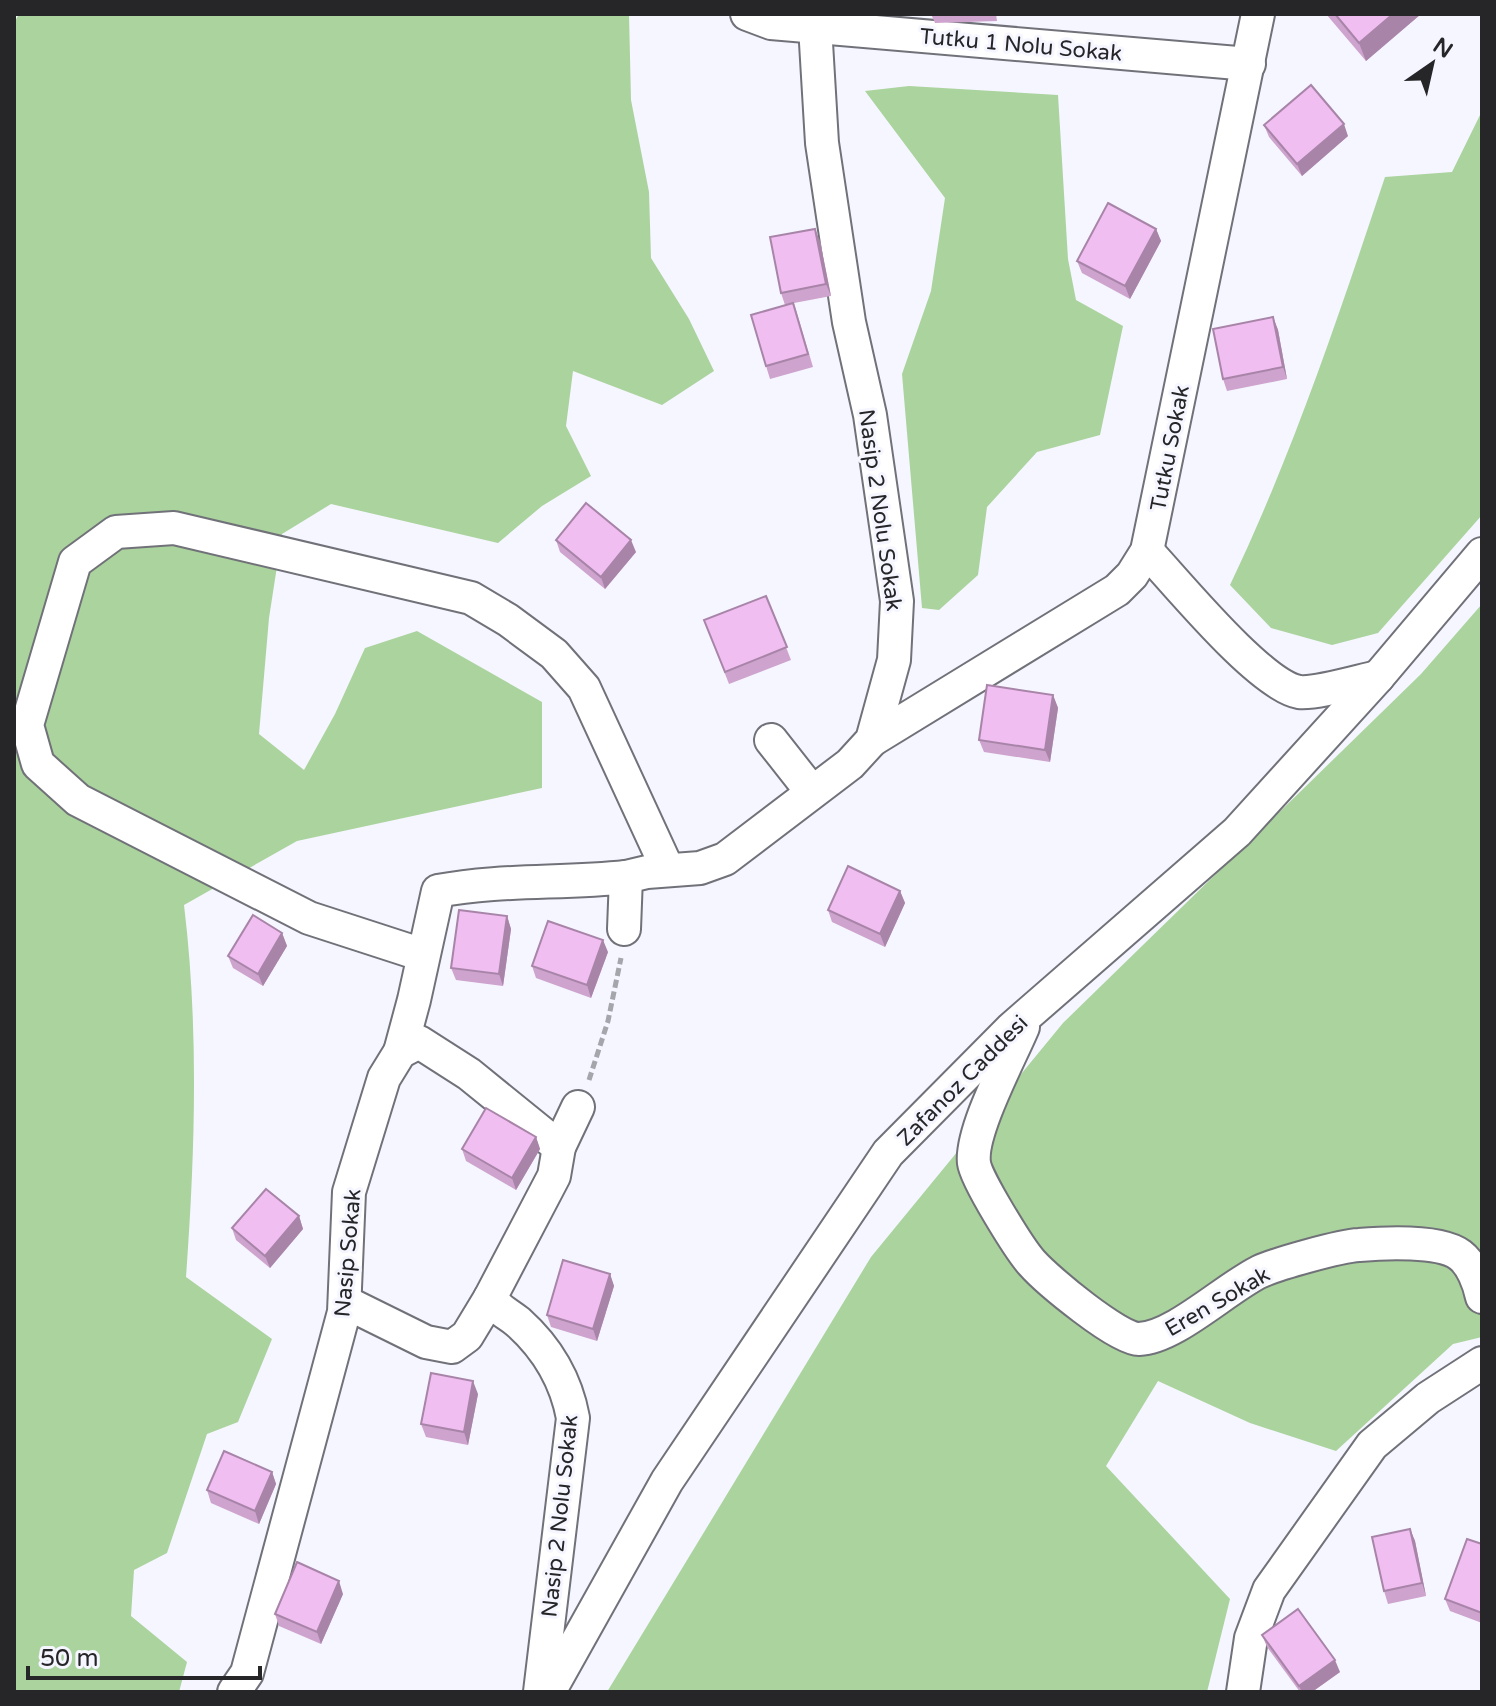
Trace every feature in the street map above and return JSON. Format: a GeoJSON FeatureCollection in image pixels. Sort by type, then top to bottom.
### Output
{"type":"FeatureCollection","features":[{"type":"Feature","properties":{"kind":"street","name":"Tutku 1 Nolu Sokak"},"geometry":{"type":"LineString","coordinates":[[747,14],[771,23],[1249,64]]}},
{"type":"Feature","properties":{"kind":"street","name":"Tutku Sokak"},"geometry":{"type":"LineString","coordinates":[[872,740],[1117,590],[1132,575],[1147,551],[1258,14]]}},
{"type":"Feature","properties":{"kind":"street","name":"Nasip 2 Nolu Sokak"},"geometry":{"type":"LineString","coordinates":[[423,955],[438,891],[473,884],[592,881],[700,868],[725,859],[850,764],[872,740],[894,660],[897,601],[870,415],[849,322],[822,143],[815,26]]}},
{"type":"Feature","properties":{"kind":"street"},"geometry":{"type":"LineString","coordinates":[[423,955],[309,918],[78,800],[38,764],[27,725],[75,562],[116,532],[174,528],[471,598],[508,620],[554,654],[584,688],[668,870]]}},
{"type":"Feature","properties":{"kind":"street"},"geometry":{"type":"LineString","coordinates":[[1147,551],[1222,632],[1279,683],[1300,692],[1378,677]]}},
{"type":"Feature","properties":{"kind":"street","name":"Zafanoz Caddesi"},"geometry":{"type":"LineString","coordinates":[[549,1692],[667,1481],[888,1153],[1029,1014],[1237,832],[1378,677],[1482,554]]}},
{"type":"Feature","properties":{"kind":"street"},"geometry":{"type":"LineString","coordinates":[[771,740],[812,792]]}},
{"type":"Feature","properties":{"kind":"street"},"geometry":{"type":"LineString","coordinates":[[624,929],[626,877]]}},
{"type":"Feature","properties":{"kind":"street","name":"Nasip Sokak"},"geometry":{"type":"LineString","coordinates":[[234,1692],[247,1673],[344,1312],[349,1192],[384,1078],[400,1052],[423,955]]}},
{"type":"Feature","properties":{"kind":"street","name":"Eren Sokak"},"geometry":{"type":"LineString","coordinates":[[1029,1014],[979,1129],[974,1162],[980,1181],[1031,1263],[1113,1330],[1137,1340],[1159,1335],[1261,1271],[1356,1245],[1429,1244],[1460,1255],[1478,1280],[1482,1297]]}},
{"type":"Feature","properties":{"kind":"street"},"geometry":{"type":"LineString","coordinates":[[400,1052],[419,1042],[469,1074],[559,1147]]}},
{"type":"Feature","properties":{"kind":"street"},"geometry":{"type":"LineString","coordinates":[[345,1302],[426,1342],[452,1347],[467,1336],[554,1176],[559,1147],[578,1107]]}},
{"type":"Feature","properties":{"kind":"street","name":"Nasip 2 Nolu Sokak"},"geometry":{"type":"LineString","coordinates":[[490,1298],[497,1310],[516,1320],[550,1358],[569,1395],[573,1418],[540,1692]]}},
{"type":"Feature","properties":{"kind":"street"},"geometry":{"type":"LineString","coordinates":[[1243,1692],[1251,1638],[1269,1590],[1372,1445],[1428,1398],[1482,1363]]}},
{"type":"Feature","properties":{"kind":"path"},"geometry":{"type":"LineString","coordinates":[[578,1107],[608,1021],[620,968],[624,929]]}},
{"type":"Feature","properties":{"kind":"green space"},"geometry":{"type":"Polygon","coordinates":[[[19,14],[629,14],[631,100],[649,192],[651,258],[689,319],[714,371],[662,405],[573,371],[566,426],[591,476],[542,506],[498,543],[331,504],[282,534],[269,618],[259,734],[304,770],[335,714],[365,648],[417,631],[542,702],[542,788],[297,841],[184,905],[194,1044],[192,1184],[186,1277],[272,1339],[238,1422],[207,1434],[167,1553],[134,1570],[131,1616],[187,1662],[179,1692],[14,1692],[14,23],[19,14]]]}},
{"type":"Feature","properties":{"kind":"green space"},"geometry":{"type":"Polygon","coordinates":[[[909,86],[1058,95],[1068,259],[1076,300],[1123,326],[1100,435],[1037,452],[987,507],[978,575],[939,610],[922,608],[902,374],[931,291],[945,198],[865,91],[909,86]]]}},
{"type":"Feature","properties":{"kind":"green space"},"geometry":{"type":"Polygon","coordinates":[[[1482,111],[1482,515],[1378,633],[1332,645],[1271,628],[1230,585],[1295,434],[1385,177],[1452,172],[1482,111]]]}},
{"type":"Feature","properties":{"kind":"green space"},"geometry":{"type":"Polygon","coordinates":[[[1482,604],[1482,1337],[1453,1344],[1336,1451],[1250,1423],[1158,1381],[1106,1466],[1230,1599],[1207,1692],[607,1692],[871,1257],[1063,1023],[1421,674],[1482,604]]]}},
{"type":"Feature","properties":{"kind":"building"},"geometry":{"type":"Polygon","coordinates":[[[1335,14],[1393,14],[1359,43],[1335,14]]]}},
{"type":"Feature","properties":{"kind":"building"},"geometry":{"type":"Polygon","coordinates":[[[1311,85],[1344,124],[1297,164],[1264,125],[1311,85]]]}},
{"type":"Feature","properties":{"kind":"building"},"geometry":{"type":"Polygon","coordinates":[[[1108,203],[1156,229],[1125,286],[1077,261],[1108,203]]]}},
{"type":"Feature","properties":{"kind":"building"},"geometry":{"type":"Polygon","coordinates":[[[815,229],[826,284],[781,293],[770,237],[815,229]]]}},
{"type":"Feature","properties":{"kind":"building"},"geometry":{"type":"Polygon","coordinates":[[[793,303],[808,354],[766,366],[751,315],[793,303]]]}},
{"type":"Feature","properties":{"kind":"building"},"geometry":{"type":"Polygon","coordinates":[[[1273,317],[1283,367],[1223,379],[1213,329],[1273,317]]]}},
{"type":"Feature","properties":{"kind":"building"},"geometry":{"type":"Polygon","coordinates":[[[586,503],[631,540],[601,577],[556,540],[586,503]]]}},
{"type":"Feature","properties":{"kind":"building"},"geometry":{"type":"Polygon","coordinates":[[[766,596],[787,647],[725,672],[704,620],[766,596]]]}},
{"type":"Feature","properties":{"kind":"building"},"geometry":{"type":"Polygon","coordinates":[[[987,685],[1053,695],[1045,750],[979,740],[987,685]]]}},
{"type":"Feature","properties":{"kind":"building"},"geometry":{"type":"Polygon","coordinates":[[[848,866],[900,891],[880,934],[828,910],[848,866]]]}},
{"type":"Feature","properties":{"kind":"building"},"geometry":{"type":"Polygon","coordinates":[[[459,910],[507,916],[499,974],[451,968],[459,910]]]}},
{"type":"Feature","properties":{"kind":"building"},"geometry":{"type":"Polygon","coordinates":[[[253,915],[282,933],[258,974],[228,956],[253,915]]]}},
{"type":"Feature","properties":{"kind":"building"},"geometry":{"type":"Polygon","coordinates":[[[548,921],[603,940],[587,985],[532,966],[548,921]]]}},
{"type":"Feature","properties":{"kind":"building"},"geometry":{"type":"Polygon","coordinates":[[[486,1108],[536,1137],[512,1178],[462,1149],[486,1108]]]}},
{"type":"Feature","properties":{"kind":"building"},"geometry":{"type":"Polygon","coordinates":[[[266,1189],[299,1216],[265,1256],[232,1228],[266,1189]]]}},
{"type":"Feature","properties":{"kind":"building"},"geometry":{"type":"Polygon","coordinates":[[[563,1260],[610,1274],[593,1329],[547,1315],[563,1260]]]}},
{"type":"Feature","properties":{"kind":"building"},"geometry":{"type":"Polygon","coordinates":[[[431,1373],[473,1381],[464,1432],[421,1424],[431,1373]]]}},
{"type":"Feature","properties":{"kind":"building"},"geometry":{"type":"Polygon","coordinates":[[[224,1451],[272,1472],[255,1511],[207,1490],[224,1451]]]}},
{"type":"Feature","properties":{"kind":"building"},"geometry":{"type":"Polygon","coordinates":[[[1410,1529],[1422,1583],[1384,1591],[1372,1537],[1410,1529]]]}},
{"type":"Feature","properties":{"kind":"building"},"geometry":{"type":"Polygon","coordinates":[[[1467,1539],[1482,1544],[1482,1613],[1445,1599],[1467,1539]]]}},
{"type":"Feature","properties":{"kind":"building"},"geometry":{"type":"Polygon","coordinates":[[[297,1562],[339,1581],[317,1632],[275,1614],[297,1562]]]}},
{"type":"Feature","properties":{"kind":"building"},"geometry":{"type":"Polygon","coordinates":[[[1298,1609],[1335,1660],[1299,1686],[1262,1635],[1298,1609]]]}}]}
